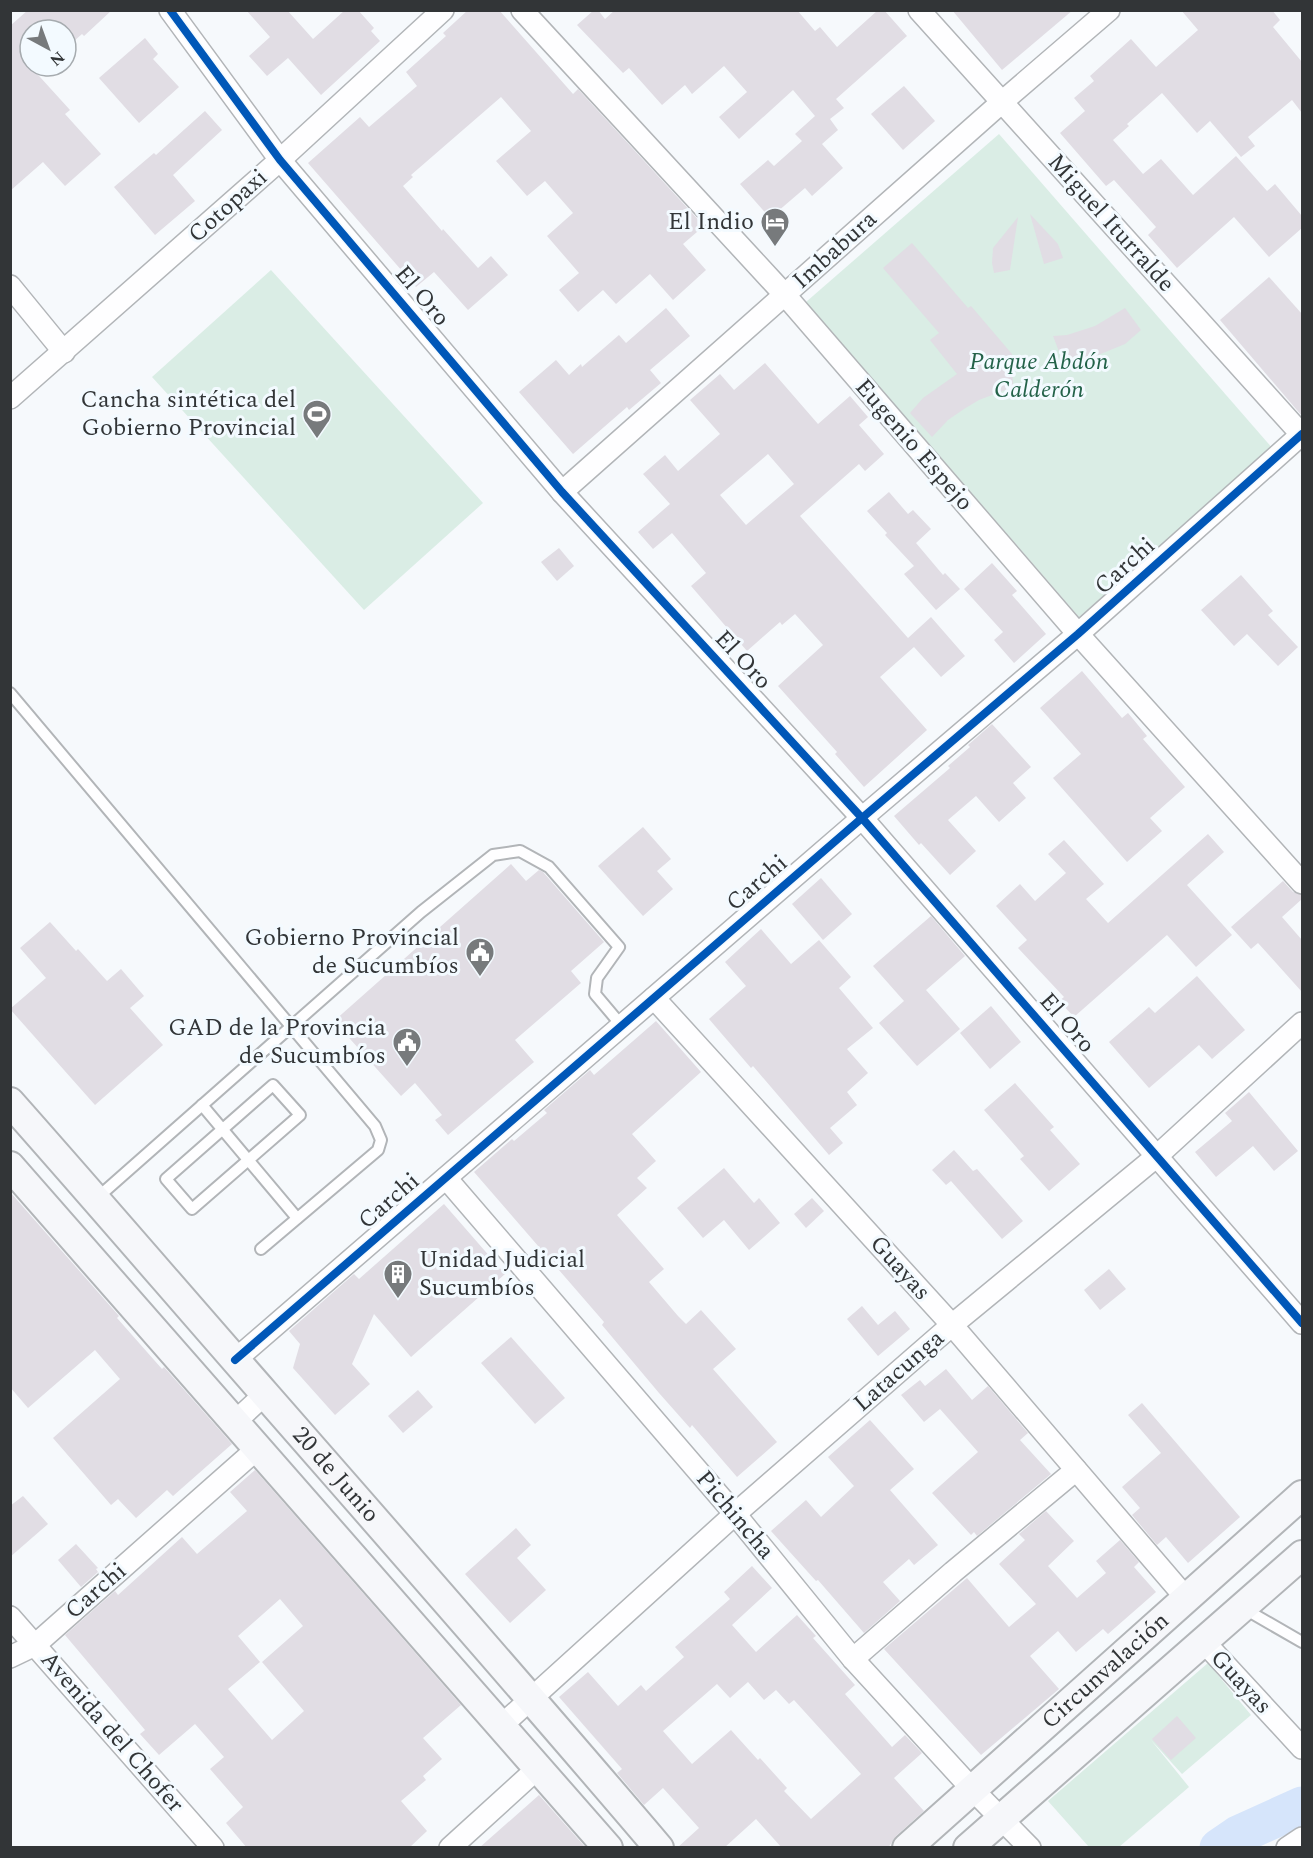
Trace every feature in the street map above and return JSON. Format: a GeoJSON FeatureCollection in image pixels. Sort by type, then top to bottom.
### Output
{"type":"FeatureCollection","features":[{"type":"Feature","properties":{"kind":"street","name":"El Oro"},"geometry":{"type":"LineString","coordinates":[[170,10],[280,160],[562,492],[862,818],[1302,1323]]}},
{"type":"Feature","properties":{"kind":"street","name":"Cotopaxi"},"geometry":{"type":"LineString","coordinates":[[10,398],[280,160],[443,10]]}},
{"type":"Feature","properties":{"kind":"street","name":"Eugenio Espejo"},"geometry":{"type":"LineString","coordinates":[[522,10],[785,295],[1078,634],[1302,883]]}},
{"type":"Feature","properties":{"kind":"street","name":"Miguel Iturralde"},"geometry":{"type":"LineString","coordinates":[[919,10],[1302,435]]}},
{"type":"Feature","properties":{"kind":"street","name":"Imbabura"},"geometry":{"type":"LineString","coordinates":[[562,492],[1109,10]]}},
{"type":"Feature","properties":{"kind":"street"},"geometry":{"type":"LineString","coordinates":[[10,286],[64,352]]}},
{"type":"Feature","properties":{"kind":"street","name":"Carchi"},"geometry":{"type":"LineString","coordinates":[[235,1360],[1078,634],[1302,435]]}},
{"type":"Feature","properties":{"kind":"street","name":"Guayas"},"geometry":{"type":"LineString","coordinates":[[654,998],[952,1325],[1186,1598]]}},
{"type":"Feature","properties":{"kind":"street","name":"Latacunga"},"geometry":{"type":"LineString","coordinates":[[502,1725],[735,1514],[952,1325],[1157,1156],[1302,1023]]}},
{"type":"Feature","properties":{"kind":"street","name":"20 de Junio"},"geometry":{"type":"LineString","coordinates":[[14,1114],[97,1198],[235,1360],[532,1698],[659,1848]]}},
{"type":"Feature","properties":{"kind":"street","name":"20 de Junio"},"geometry":{"type":"LineString","coordinates":[[10,1166],[259,1447],[608,1848]]}},
{"type":"Feature","properties":{"kind":"street","name":"Pichincha"},"geometry":{"type":"LineString","coordinates":[[446,1178],[735,1514],[853,1659],[1030,1848]]}},
{"type":"Feature","properties":{"kind":"street"},"geometry":{"type":"LineString","coordinates":[[236,1421],[265,1394]]}},
{"type":"Feature","properties":{"kind":"street","name":"Carchi"},"geometry":{"type":"LineString","coordinates":[[10,1657],[35,1645],[259,1447]]}},
{"type":"Feature","properties":{"kind":"street"},"geometry":{"type":"LineString","coordinates":[[853,1659],[1076,1470]]}},
{"type":"Feature","properties":{"kind":"street","name":"Circunvalación"},"geometry":{"type":"LineString","coordinates":[[907,1848],[1302,1495]]}},
{"type":"Feature","properties":{"kind":"street","name":"Circunvalación"},"geometry":{"type":"LineString","coordinates":[[968,1848],[1302,1555]]}},
{"type":"Feature","properties":{"kind":"street","name":"Avenida del Chofer"},"geometry":{"type":"LineString","coordinates":[[10,1617],[213,1848]]}},
{"type":"Feature","properties":{"kind":"street","name":"Guayas"},"geometry":{"type":"LineString","coordinates":[[1204,1642],[1302,1748]]}},
{"type":"Feature","properties":{"kind":"street"},"geometry":{"type":"LineString","coordinates":[[450,1848],[538,1768]]}},
{"type":"Feature","properties":{"kind":"street"},"geometry":{"type":"LineString","coordinates":[[1287,1848],[1302,1838]]}},
{"type":"Feature","properties":{"kind":"lane"},"geometry":{"type":"LineString","coordinates":[[10,693],[375,1126],[381,1140],[378,1150],[261,1249]]}},
{"type":"Feature","properties":{"kind":"lane"},"geometry":{"type":"LineString","coordinates":[[97,1198],[421,912],[493,855],[520,851],[549,867],[619,947],[597,978],[595,994],[622,1026]]}},
{"type":"Feature","properties":{"kind":"lane"},"geometry":{"type":"LineString","coordinates":[[273,1085],[300,1115],[192,1209],[166,1179],[222,1129],[273,1085]]}},
{"type":"Feature","properties":{"kind":"lane"},"geometry":{"type":"LineString","coordinates":[[202,1105],[297,1218]]}},
{"type":"Feature","properties":{"kind":"lane"},"geometry":{"type":"LineString","coordinates":[[1243,1608],[1302,1641]]}},
{"type":"Feature","properties":{"kind":"green space","name":"Parque Abdón Calderón"},"geometry":{"type":"Polygon","coordinates":[[[999,134],[1273,449],[1079,617],[806,302],[999,134]]]}},
{"type":"Feature","properties":{"kind":"green space","name":"Cancha sintética del Gobierno Provincial"},"geometry":{"type":"Polygon","coordinates":[[[271,270],[483,503],[364,610],[152,377],[271,270]]]}},
{"type":"Feature","properties":{"kind":"green space"},"geometry":{"type":"Polygon","coordinates":[[[1208,1663],[1251,1715],[1182,1774],[1151,1740],[1189,1787],[1119,1847],[1089,1847],[1048,1801],[1208,1663]]]}},
{"type":"Feature","properties":{"kind":"building"},"geometry":{"type":"Polygon","coordinates":[[[28,10],[112,10],[84,36],[82,34],[78,38],[78,18],[19,18],[28,10]]]}},
{"type":"Feature","properties":{"kind":"building"},"geometry":{"type":"Polygon","coordinates":[[[246,10],[287,10],[313,39],[345,10],[358,10],[374,28],[371,31],[380,41],[321,95],[288,58],[267,76],[249,56],[270,37],[246,10]]]}},
{"type":"Feature","properties":{"kind":"building"},"geometry":{"type":"Polygon","coordinates":[[[468,10],[499,10],[573,94],[578,89],[704,226],[683,244],[706,270],[673,300],[650,274],[616,304],[603,290],[578,312],[559,290],[579,273],[547,236],[573,213],[545,181],[527,196],[496,161],[531,131],[501,97],[411,175],[413,177],[403,186],[478,268],[491,256],[508,275],[468,310],[434,272],[416,287],[308,163],[360,117],[369,127],[417,86],[406,72],[446,36],[443,33],[468,10]]]}},
{"type":"Feature","properties":{"kind":"building"},"geometry":{"type":"Polygon","coordinates":[[[594,10],[598,10],[605,19],[615,10],[797,10],[815,31],[820,27],[837,47],[878,10],[884,10],[907,36],[836,99],[844,108],[830,119],[838,130],[822,144],[843,168],[812,196],[805,188],[770,218],[740,184],[768,160],[774,166],[802,141],[795,134],[815,116],[793,90],[739,139],[719,117],[747,92],[724,66],[692,94],[685,85],[662,105],[629,68],[623,73],[577,25],[594,10]]]}},
{"type":"Feature","properties":{"kind":"building"},"geometry":{"type":"Polygon","coordinates":[[[952,10],[1073,10],[1002,70],[952,10]]]}},
{"type":"Feature","properties":{"kind":"building"},"geometry":{"type":"Polygon","coordinates":[[[1181,10],[1272,10],[1280,20],[1273,27],[1302,62],[1302,113],[1292,100],[1248,137],[1255,146],[1241,157],[1210,121],[1197,133],[1162,93],[1127,124],[1129,126],[1113,140],[1143,174],[1161,159],[1193,195],[1236,156],[1267,191],[1275,184],[1302,216],[1302,228],[1269,257],[1234,217],[1177,268],[1148,235],[1156,227],[1114,180],[1106,186],[1060,133],[1085,111],[1074,98],[1094,81],[1090,76],[1131,39],[1156,67],[1198,30],[1181,10]]]}},
{"type":"Feature","properties":{"kind":"building"},"geometry":{"type":"Polygon","coordinates":[[[18,19],[18,78],[41,78],[70,110],[65,114],[101,154],[65,186],[43,162],[10,191],[10,26],[18,19]]]}},
{"type":"Feature","properties":{"kind":"building"},"geometry":{"type":"Polygon","coordinates":[[[145,38],[158,54],[153,59],[179,87],[139,123],[99,78],[145,38]]]}},
{"type":"Feature","properties":{"kind":"building"},"geometry":{"type":"Polygon","coordinates":[[[904,86],[935,121],[903,150],[871,114],[904,86]]]}},
{"type":"Feature","properties":{"kind":"building"},"geometry":{"type":"Polygon","coordinates":[[[205,111],[222,130],[173,175],[195,201],[155,235],[114,187],[154,153],[156,155],[205,111]]]}},
{"type":"Feature","properties":{"kind":"building"},"geometry":{"type":"Polygon","coordinates":[[[1030,214],[1058,244],[1063,258],[1044,264],[1030,214]]]}},
{"type":"Feature","properties":{"kind":"building"},"geometry":{"type":"Polygon","coordinates":[[[1018,217],[1010,270],[994,273],[993,248],[1018,217]]]}},
{"type":"Feature","properties":{"kind":"building"},"geometry":{"type":"Polygon","coordinates":[[[912,243],[968,308],[971,306],[1012,354],[1013,387],[979,400],[964,409],[948,420],[932,437],[910,413],[923,398],[957,374],[930,340],[939,333],[883,268],[912,243]]]}},
{"type":"Feature","properties":{"kind":"building"},"geometry":{"type":"Polygon","coordinates":[[[1269,277],[1302,314],[1302,416],[1220,320],[1269,277]]]}},
{"type":"Feature","properties":{"kind":"building"},"geometry":{"type":"Polygon","coordinates":[[[666,308],[690,336],[650,370],[661,383],[629,410],[627,407],[573,454],[519,392],[556,360],[569,375],[581,364],[582,367],[619,335],[626,343],[666,308]]]}},
{"type":"Feature","properties":{"kind":"building"},"geometry":{"type":"Polygon","coordinates":[[[1125,308],[1141,330],[1125,344],[1086,360],[1063,362],[1053,336],[1067,335],[1095,326],[1125,308]]]}},
{"type":"Feature","properties":{"kind":"building"},"geometry":{"type":"Polygon","coordinates":[[[765,363],[818,424],[850,396],[868,417],[859,425],[884,454],[865,471],[859,464],[800,516],[908,638],[931,617],[965,656],[941,677],[914,647],[880,677],[927,730],[864,787],[835,754],[837,752],[778,686],[823,645],[795,614],[782,625],[780,622],[747,651],[691,586],[706,573],[672,533],[653,549],[638,532],[670,504],[643,474],[665,455],[678,471],[720,434],[690,400],[720,374],[734,390],[765,363]],[[768,454],[720,495],[746,525],[794,484],[768,454]]]}},
{"type":"Feature","properties":{"kind":"building"},"geometry":{"type":"Polygon","coordinates":[[[889,492],[908,514],[913,510],[931,529],[916,543],[943,575],[945,573],[960,589],[936,610],[904,574],[914,566],[885,535],[887,533],[867,511],[889,492]]]}},
{"type":"Feature","properties":{"kind":"building"},"geometry":{"type":"Polygon","coordinates":[[[559,548],[574,566],[557,581],[541,562],[559,548]]]}},
{"type":"Feature","properties":{"kind":"building"},"geometry":{"type":"Polygon","coordinates":[[[992,563],[1017,591],[1012,595],[1046,634],[1014,663],[994,640],[1003,632],[964,589],[992,563]]]}},
{"type":"Feature","properties":{"kind":"building"},"geometry":{"type":"Polygon","coordinates":[[[1241,575],[1273,611],[1268,615],[1298,647],[1278,666],[1247,634],[1234,646],[1201,610],[1241,575]]]}},
{"type":"Feature","properties":{"kind":"building"},"geometry":{"type":"Polygon","coordinates":[[[1082,671],[1122,718],[1128,713],[1147,736],[1143,739],[1185,787],[1150,818],[1162,831],[1127,862],[1053,778],[1081,754],[1040,708],[1082,671]]]}},
{"type":"Feature","properties":{"kind":"building"},"geometry":{"type":"Polygon","coordinates":[[[992,724],[1031,767],[1013,783],[1026,798],[999,822],[976,796],[948,820],[976,851],[950,875],[921,843],[919,845],[894,816],[950,768],[948,766],[970,747],[968,745],[992,724]]]}},
{"type":"Feature","properties":{"kind":"building"},"geometry":{"type":"Polygon","coordinates":[[[643,827],[671,859],[657,871],[673,889],[643,916],[598,866],[643,827]]]}},
{"type":"Feature","properties":{"kind":"building"},"geometry":{"type":"Polygon","coordinates":[[[1208,834],[1224,852],[1187,885],[1232,935],[1196,967],[1167,935],[1074,1017],[1059,1001],[1064,997],[1018,948],[1027,940],[996,906],[1020,884],[1035,901],[1066,873],[1048,854],[1064,840],[1104,884],[1086,899],[1108,923],[1208,834]]]}},
{"type":"Feature","properties":{"kind":"building","name":"Gobierno Provincial de Sucumbíos"},"geometry":{"type":"Polygon","coordinates":[[[511,864],[526,881],[539,870],[543,872],[604,942],[571,971],[581,983],[515,1040],[534,1062],[448,1135],[435,1120],[442,1115],[415,1083],[401,1096],[334,1021],[511,864]]]}},
{"type":"Feature","properties":{"kind":"building"},"geometry":{"type":"Polygon","coordinates":[[[821,878],[852,914],[823,940],[792,904],[821,878]]]}},
{"type":"Feature","properties":{"kind":"building"},"geometry":{"type":"Polygon","coordinates":[[[1283,881],[1293,892],[1302,895],[1302,899],[1282,917],[1302,940],[1302,992],[1258,943],[1251,949],[1231,927],[1283,881]]]}},
{"type":"Feature","properties":{"kind":"building"},"geometry":{"type":"Polygon","coordinates":[[[931,916],[965,956],[926,990],[960,1029],[917,1066],[879,1023],[904,1001],[873,966],[931,916]]]}},
{"type":"Feature","properties":{"kind":"building"},"geometry":{"type":"Polygon","coordinates":[[[50,922],[107,981],[121,969],[144,996],[130,1008],[163,1045],[95,1105],[10,1009],[46,978],[20,948],[50,922]]]}},
{"type":"Feature","properties":{"kind":"building"},"geometry":{"type":"Polygon","coordinates":[[[761,929],[791,964],[819,940],[851,977],[839,988],[873,1028],[847,1049],[868,1073],[847,1092],[857,1105],[830,1128],[843,1143],[829,1155],[753,1066],[751,1068],[709,1019],[746,986],[725,962],[761,929]]]}},
{"type":"Feature","properties":{"kind":"building"},"geometry":{"type":"Polygon","coordinates":[[[1197,976],[1245,1030],[1212,1059],[1199,1045],[1149,1088],[1109,1042],[1149,1007],[1155,1013],[1197,976]]]}},
{"type":"Feature","properties":{"kind":"building"},"geometry":{"type":"Polygon","coordinates":[[[991,1006],[1021,1042],[990,1069],[960,1033],[991,1006]]]}},
{"type":"Feature","properties":{"kind":"building"},"geometry":{"type":"Polygon","coordinates":[[[656,1021],[701,1072],[632,1134],[656,1161],[637,1178],[647,1188],[617,1215],[664,1269],[649,1282],[678,1316],[686,1324],[701,1310],[736,1349],[713,1369],[777,1442],[737,1477],[692,1425],[690,1428],[659,1393],[602,1325],[604,1322],[474,1172],[547,1113],[544,1110],[590,1070],[594,1075],[656,1021]]]}},
{"type":"Feature","properties":{"kind":"building"},"geometry":{"type":"Polygon","coordinates":[[[1015,1083],[1054,1127],[1050,1130],[1080,1164],[1049,1191],[1020,1159],[1024,1156],[984,1110],[1015,1083]]]}},
{"type":"Feature","properties":{"kind":"building"},"geometry":{"type":"Polygon","coordinates":[[[1249,1092],[1298,1151],[1274,1171],[1253,1146],[1216,1177],[1195,1152],[1232,1121],[1225,1113],[1249,1092]]]}},
{"type":"Feature","properties":{"kind":"building"},"geometry":{"type":"Polygon","coordinates":[[[954,1150],[973,1171],[977,1169],[1023,1221],[1002,1239],[951,1181],[946,1185],[932,1170],[954,1150]]]}},
{"type":"Feature","properties":{"kind":"building"},"geometry":{"type":"Polygon","coordinates":[[[724,1168],[754,1203],[759,1198],[780,1223],[749,1250],[724,1220],[703,1238],[677,1208],[724,1168]]]}},
{"type":"Feature","properties":{"kind":"building"},"geometry":{"type":"Polygon","coordinates":[[[10,1192],[119,1316],[117,1318],[232,1444],[173,1496],[167,1490],[136,1518],[118,1499],[111,1505],[53,1438],[120,1379],[95,1350],[28,1408],[10,1387],[10,1192]]]}},
{"type":"Feature","properties":{"kind":"building"},"geometry":{"type":"Polygon","coordinates":[[[812,1198],[824,1211],[806,1228],[794,1214],[812,1198]]]}},
{"type":"Feature","properties":{"kind":"building","name":"Unidad Judicial Sucumbíos"},"geometry":{"type":"Polygon","coordinates":[[[444,1204],[505,1274],[411,1357],[374,1314],[352,1364],[370,1384],[335,1415],[293,1368],[300,1344],[289,1331],[354,1274],[359,1279],[444,1204]]]}},
{"type":"Feature","properties":{"kind":"building"},"geometry":{"type":"Polygon","coordinates":[[[1109,1269],[1126,1289],[1100,1310],[1084,1290],[1109,1269]]]}},
{"type":"Feature","properties":{"kind":"building"},"geometry":{"type":"Polygon","coordinates":[[[862,1306],[878,1325],[895,1311],[910,1329],[878,1356],[847,1319],[862,1306]]]}},
{"type":"Feature","properties":{"kind":"building"},"geometry":{"type":"Polygon","coordinates":[[[511,1337],[565,1398],[535,1424],[481,1363],[511,1337]]]}},
{"type":"Feature","properties":{"kind":"building"},"geometry":{"type":"Polygon","coordinates":[[[946,1369],[972,1400],[988,1386],[1028,1433],[1020,1440],[1051,1474],[977,1536],[974,1532],[971,1535],[932,1493],[978,1452],[940,1409],[924,1422],[901,1395],[920,1380],[925,1386],[946,1369]]]}},
{"type":"Feature","properties":{"kind":"building"},"geometry":{"type":"Polygon","coordinates":[[[418,1390],[433,1407],[403,1433],[388,1416],[418,1390]]]}},
{"type":"Feature","properties":{"kind":"building"},"geometry":{"type":"Polygon","coordinates":[[[1142,1403],[1240,1517],[1188,1563],[1166,1537],[1157,1545],[1132,1515],[1140,1508],[1122,1487],[1161,1453],[1128,1415],[1142,1403]]]}},
{"type":"Feature","properties":{"kind":"building"},"geometry":{"type":"Polygon","coordinates":[[[870,1420],[914,1469],[890,1490],[938,1545],[914,1565],[909,1559],[883,1582],[900,1601],[864,1633],[771,1531],[806,1500],[821,1517],[854,1486],[828,1457],[870,1420]]]}},
{"type":"Feature","properties":{"kind":"building"},"geometry":{"type":"Polygon","coordinates":[[[255,1470],[461,1705],[423,1738],[442,1759],[423,1776],[426,1780],[401,1801],[427,1831],[409,1848],[247,1848],[226,1823],[243,1807],[210,1769],[224,1757],[195,1724],[159,1755],[140,1734],[145,1730],[65,1635],[115,1591],[118,1595],[182,1537],[197,1554],[247,1511],[230,1492],[255,1470]],[[280,1599],[238,1636],[260,1662],[228,1689],[272,1740],[304,1711],[262,1662],[303,1626],[280,1599]]]}},
{"type":"Feature","properties":{"kind":"building"},"geometry":{"type":"Polygon","coordinates":[[[23,1496],[48,1524],[10,1557],[10,1506],[23,1496]]]}},
{"type":"Feature","properties":{"kind":"building"},"geometry":{"type":"Polygon","coordinates":[[[1046,1511],[1074,1541],[1048,1566],[1077,1598],[1106,1573],[1096,1561],[1120,1540],[1139,1562],[1134,1567],[1156,1592],[1108,1634],[1103,1629],[1076,1652],[1058,1631],[1030,1656],[1059,1689],[981,1755],[884,1649],[967,1578],[1009,1627],[1036,1604],[999,1564],[1025,1540],[1019,1534],[1046,1511]]]}},
{"type":"Feature","properties":{"kind":"building"},"geometry":{"type":"Polygon","coordinates":[[[516,1528],[531,1545],[517,1558],[546,1590],[510,1623],[465,1574],[516,1528]]]}},
{"type":"Feature","properties":{"kind":"building"},"geometry":{"type":"Polygon","coordinates":[[[76,1544],[98,1568],[96,1569],[98,1572],[81,1587],[58,1560],[76,1544]]]}},
{"type":"Feature","properties":{"kind":"building"},"geometry":{"type":"Polygon","coordinates":[[[752,1566],[772,1588],[732,1625],[756,1652],[797,1615],[816,1636],[813,1638],[855,1685],[845,1694],[892,1747],[905,1735],[922,1753],[894,1778],[924,1811],[896,1836],[888,1848],[782,1848],[756,1819],[724,1848],[677,1848],[699,1828],[663,1788],[644,1805],[617,1773],[622,1769],[559,1697],[588,1672],[618,1706],[641,1685],[646,1691],[684,1657],[675,1647],[730,1599],[724,1592],[752,1566]],[[748,1682],[730,1698],[717,1684],[663,1731],[692,1764],[731,1730],[787,1788],[784,1791],[811,1819],[861,1774],[794,1700],[789,1704],[776,1690],[764,1700],[748,1682]]]}},
{"type":"Feature","properties":{"kind":"building"},"geometry":{"type":"Polygon","coordinates":[[[1177,1716],[1196,1738],[1171,1760],[1152,1739],[1177,1716]]]}},
{"type":"Feature","properties":{"kind":"building"},"geometry":{"type":"Polygon","coordinates":[[[539,1795],[586,1848],[479,1848],[539,1795]]]}},
{"type":"Feature","properties":{"kind":"waterway"},"geometry":{"type":"LineString","coordinates":[[1219,1848],[1238,1835],[1302,1806]]}},
{"type":"Feature","properties":{"kind":"cycle path"},"geometry":{"type":"LineString","coordinates":[[170,10],[280,160],[562,492],[862,818],[1302,1323]]}},
{"type":"Feature","properties":{"kind":"cycle path"},"geometry":{"type":"LineString","coordinates":[[235,1360],[1078,634],[1302,434]]}},
{"type":"Feature","properties":{"kind":"place","name":"El Indio"},"geometry":{"type":"Point","coordinates":[775,248]}},
{"type":"Feature","properties":{"kind":"place","name":"Cancha sintética del Gobierno Provincial"},"geometry":{"type":"Point","coordinates":[317,440]}},
{"type":"Feature","properties":{"kind":"place","name":"Gobierno Provincial de Sucumbíos"},"geometry":{"type":"Point","coordinates":[480,978]}},
{"type":"Feature","properties":{"kind":"place","name":"GAD de la Provincia de Sucumbíos"},"geometry":{"type":"Point","coordinates":[407,1068]}},
{"type":"Feature","properties":{"kind":"place","name":"Unidad Judicial Sucumbíos"},"geometry":{"type":"Point","coordinates":[398,1300]}}]}
